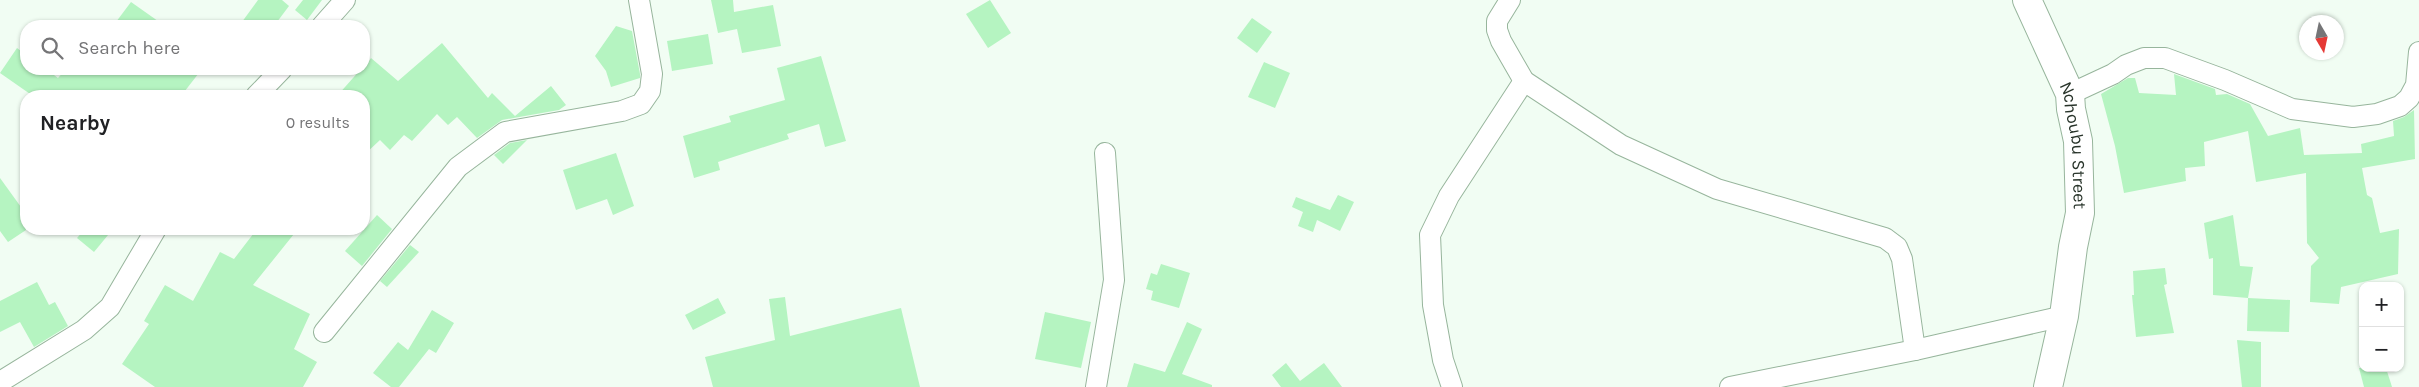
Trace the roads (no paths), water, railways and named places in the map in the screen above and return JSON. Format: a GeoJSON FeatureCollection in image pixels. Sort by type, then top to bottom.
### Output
{"type":"FeatureCollection","features":[{"type":"Feature","properties":{"kind":"street"},"geometry":{"type":"LineString","coordinates":[[327,20],[345,0]]}},
{"type":"Feature","properties":{"kind":"street"},"geometry":{"type":"LineString","coordinates":[[324,332],[458,167],[504,132],[622,112],[642,104],[650,91],[652,74],[639,0]]}},
{"type":"Feature","properties":{"kind":"street"},"geometry":{"type":"LineString","coordinates":[[1510,0],[1497,21],[1497,30],[1500,41],[1524,81],[1621,145],[1717,189],[1885,238],[1897,247],[1902,259],[1915,350]]}},
{"type":"Feature","properties":{"kind":"street","name":"Nchoubu Street"},"geometry":{"type":"LineString","coordinates":[[2027,0],[2070,94],[2070,109],[2078,140],[2080,205],[2064,316],[2048,387]]}},
{"type":"Feature","properties":{"kind":"street"},"geometry":{"type":"LineString","coordinates":[[2070,94],[2112,74],[2126,64],[2144,58],[2165,58],[2225,80],[2292,109],[2353,117],[2377,114],[2400,106],[2409,98],[2416,86],[2419,52]]}},
{"type":"Feature","properties":{"kind":"street"},"geometry":{"type":"LineString","coordinates":[[262,90],[276,75]]}},
{"type":"Feature","properties":{"kind":"street"},"geometry":{"type":"LineString","coordinates":[[1452,387],[1442,360],[1433,305],[1430,235],[1449,196],[1524,81]]}},
{"type":"Feature","properties":{"kind":"street"},"geometry":{"type":"LineString","coordinates":[[1096,387],[1114,280],[1105,153]]}},
{"type":"Feature","properties":{"kind":"street"},"geometry":{"type":"LineString","coordinates":[[0,382],[84,330],[110,307],[152,235]]}},
{"type":"Feature","properties":{"kind":"street"},"geometry":{"type":"LineString","coordinates":[[1730,387],[1915,350],[2064,316]]}}]}
